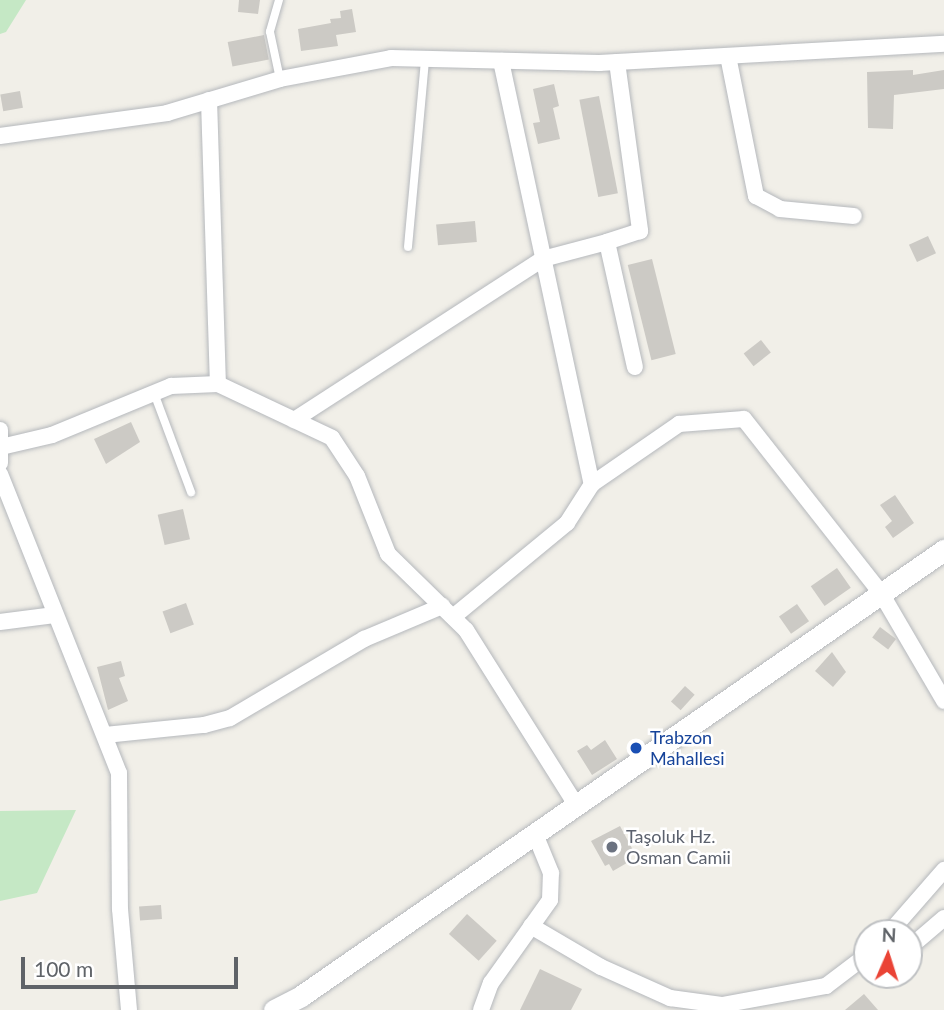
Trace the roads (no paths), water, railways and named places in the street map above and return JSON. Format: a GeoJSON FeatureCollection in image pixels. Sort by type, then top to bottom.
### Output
{"type":"FeatureCollection","features":[{"type":"Feature","properties":{"kind":"street"},"geometry":{"type":"LineString","coordinates":[[0,136],[167,113],[280,79],[391,58],[617,62],[944,44]]}},
{"type":"Feature","properties":{"kind":"street"},"geometry":{"type":"LineString","coordinates":[[728,56],[756,196],[780,209],[854,216]]}},
{"type":"Feature","properties":{"kind":"street"},"geometry":{"type":"LineString","coordinates":[[501,61],[592,484]]}},
{"type":"Feature","properties":{"kind":"street"},"geometry":{"type":"LineString","coordinates":[[294,420],[543,259],[640,232],[617,62]]}},
{"type":"Feature","properties":{"kind":"street"},"geometry":{"type":"LineString","coordinates":[[209,100],[219,384]]}},
{"type":"Feature","properties":{"kind":"street"},"geometry":{"type":"LineString","coordinates":[[607,242],[635,367]]}},
{"type":"Feature","properties":{"kind":"street"},"geometry":{"type":"LineString","coordinates":[[0,429],[1,455],[172,386],[219,384],[332,438],[357,476],[388,554],[448,612],[503,685],[576,805]]}},
{"type":"Feature","properties":{"kind":"street"},"geometry":{"type":"LineString","coordinates":[[105,735],[230,718],[364,639],[448,612],[567,523],[592,484],[679,424],[744,419],[881,593],[944,701]]}},
{"type":"Feature","properties":{"kind":"street"},"geometry":{"type":"LineString","coordinates":[[0,474],[119,773],[120,909],[130,1010]]}},
{"type":"Feature","properties":{"kind":"street"},"geometry":{"type":"LineString","coordinates":[[274,1010],[535,834],[944,550]]}},
{"type":"Feature","properties":{"kind":"street"},"geometry":{"type":"LineString","coordinates":[[0,622],[55,615]]}},
{"type":"Feature","properties":{"kind":"street"},"geometry":{"type":"LineString","coordinates":[[481,1010],[491,983],[550,900],[551,873],[535,834]]}},
{"type":"Feature","properties":{"kind":"street"},"geometry":{"type":"LineString","coordinates":[[900,919],[944,870]]}},
{"type":"Feature","properties":{"kind":"street"},"geometry":{"type":"LineString","coordinates":[[923,936],[944,918]]}},
{"type":"Feature","properties":{"kind":"street"},"geometry":{"type":"LineString","coordinates":[[531,926],[601,967],[670,998],[722,1005],[826,986],[853,968]]}},
{"type":"Feature","properties":{"kind":"lane"},"geometry":{"type":"LineString","coordinates":[[279,0],[270,32],[280,79]]}},
{"type":"Feature","properties":{"kind":"lane"},"geometry":{"type":"LineString","coordinates":[[408,247],[425,59]]}},
{"type":"Feature","properties":{"kind":"lane"},"geometry":{"type":"LineString","coordinates":[[154,393],[191,492]]}},
{"type":"Feature","properties":{"kind":"place","name":"Trabzon Mahallesi"},"geometry":{"type":"Point","coordinates":[636,748]}},
{"type":"Feature","properties":{"kind":"place","name":"Taşoluk Hz. Osman Camii"},"geometry":{"type":"Point","coordinates":[612,847]}}]}
